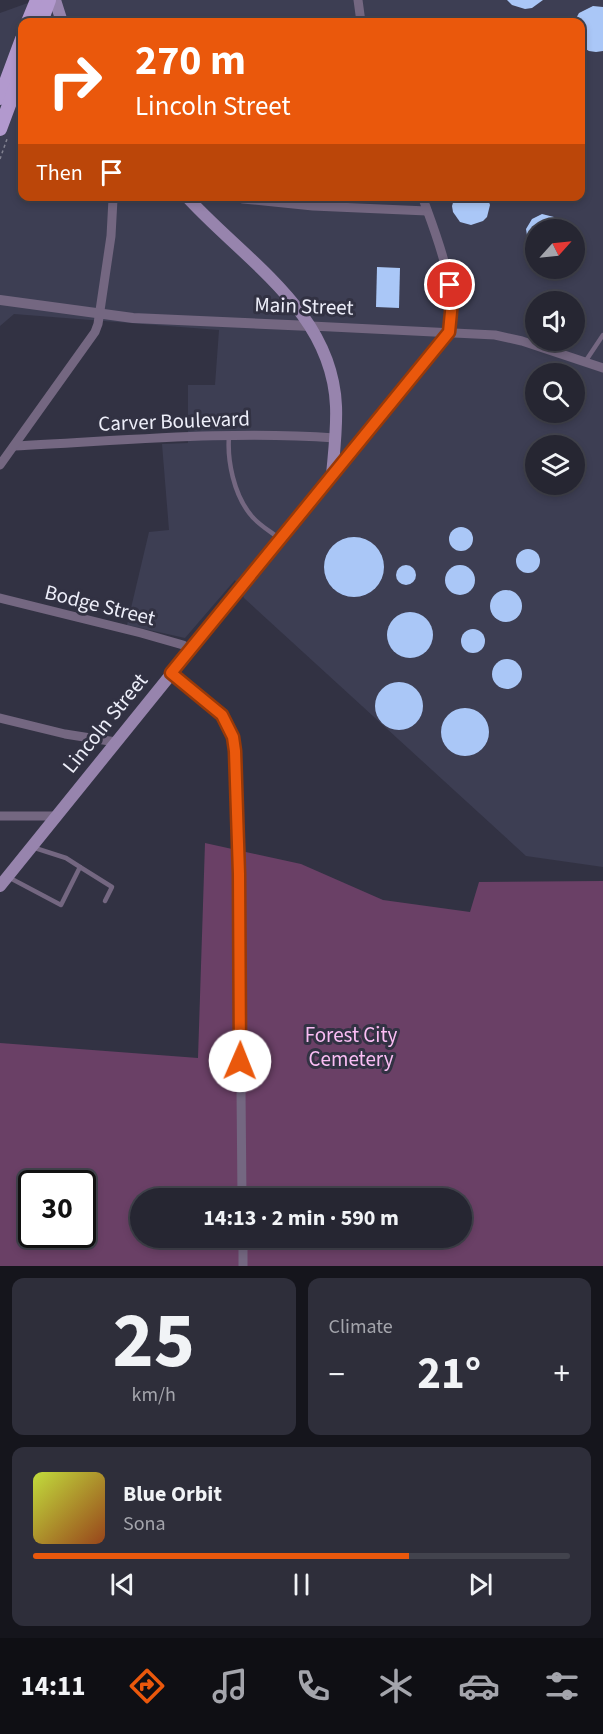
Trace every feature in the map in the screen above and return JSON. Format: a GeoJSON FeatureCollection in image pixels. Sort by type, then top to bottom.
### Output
{"type":"FeatureCollection","features":[{"type":"Feature","properties":{"kind":"main road"},"geometry":{"type":"LineString","coordinates":[[37,16],[49,0]]}},
{"type":"Feature","properties":{"kind":"main road"},"geometry":{"type":"LineString","coordinates":[[55,0],[62,18]]}},
{"type":"Feature","properties":{"kind":"main road"},"geometry":{"type":"LineString","coordinates":[[0,98],[18,50]]}},
{"type":"Feature","properties":{"kind":"main road"},"geometry":{"type":"LineString","coordinates":[[0,129],[18,81]]}},
{"type":"Feature","properties":{"kind":"main road"},"geometry":{"type":"LineString","coordinates":[[191,201],[287,296],[311,326],[325,353],[336,406],[332,475]]}},
{"type":"Feature","properties":{"kind":"main road","name":"Lincoln Street"},"geometry":{"type":"LineString","coordinates":[[4,881],[332,475]]}},
{"type":"Feature","properties":{"kind":"street"},"geometry":{"type":"LineString","coordinates":[[358,0],[360,18]]}},
{"type":"Feature","properties":{"kind":"street"},"geometry":{"type":"LineString","coordinates":[[0,465],[95,332],[100,314],[111,237],[113,201]]}},
{"type":"Feature","properties":{"kind":"street"},"geometry":{"type":"LineString","coordinates":[[263,201],[427,211]]}},
{"type":"Feature","properties":{"kind":"street"},"geometry":{"type":"LineString","coordinates":[[424,201],[450,285],[452,302],[449,332]]}},
{"type":"Feature","properties":{"kind":"street","name":"Main Street"},"geometry":{"type":"LineString","coordinates":[[0,300],[160,320],[477,333],[509,337],[603,368]]}},
{"type":"Feature","properties":{"kind":"street","name":"Lincoln Street"},"geometry":{"type":"LineString","coordinates":[[332,475],[449,332]]}},
{"type":"Feature","properties":{"kind":"street","name":"Carver Boulevard"},"geometry":{"type":"LineString","coordinates":[[14,446],[229,436],[296,435],[335,438]]}},
{"type":"Feature","properties":{"kind":"street","name":"Bodge Street"},"geometry":{"type":"LineString","coordinates":[[0,598],[141,633],[183,645],[190,650]]}},
{"type":"Feature","properties":{"kind":"street"},"geometry":{"type":"LineString","coordinates":[[171,673],[222,715],[233,737],[235,751],[239,874],[239,1105],[242,1188]]}},
{"type":"Feature","properties":{"kind":"street"},"geometry":{"type":"LineString","coordinates":[[0,718],[65,734],[116,742]]}},
{"type":"Feature","properties":{"kind":"street"},"geometry":{"type":"LineString","coordinates":[[0,816],[56,816]]}},
{"type":"Feature","properties":{"kind":"street"},"geometry":{"type":"LineString","coordinates":[[243,1248],[243,1266]]}},
{"type":"Feature","properties":{"kind":"lane"},"geometry":{"type":"LineString","coordinates":[[585,362],[603,335]]}},
{"type":"Feature","properties":{"kind":"lane"},"geometry":{"type":"LineString","coordinates":[[229,436],[228,454],[234,481],[250,515],[280,539]]}},
{"type":"Feature","properties":{"kind":"lane"},"geometry":{"type":"LineString","coordinates":[[31,847],[66,858],[112,887],[105,901]]}},
{"type":"Feature","properties":{"kind":"lane"},"geometry":{"type":"LineString","coordinates":[[4,881],[62,905],[80,867]]}},
{"type":"Feature","properties":{"kind":"shaded area"},"geometry":{"type":"Polygon","coordinates":[[[36,0],[603,0],[603,867],[526,856],[244,598],[235,580],[185,638],[127,625],[149,532],[169,530],[162,444],[188,443],[188,385],[215,385],[219,330],[14,314],[0,326],[0,13],[36,0]]]}},
{"type":"Feature","properties":{"kind":"green space","name":"Forest City Cemetery"},"geometry":{"type":"Polygon","coordinates":[[[205,843],[301,864],[383,900],[470,912],[479,882],[603,881],[603,1266],[0,1266],[0,1043],[198,1058],[205,843]]]}},
{"type":"Feature","properties":{"kind":"building"},"geometry":{"type":"Polygon","coordinates":[[[507,0],[543,0],[532,8],[525,9],[512,5],[507,0]]]}},
{"type":"Feature","properties":{"kind":"building"},"geometry":{"type":"Polygon","coordinates":[[[593,6],[603,7],[603,51],[596,52],[585,49],[585,18],[576,18],[579,13],[593,6]]]}},
{"type":"Feature","properties":{"kind":"building"},"geometry":{"type":"Polygon","coordinates":[[[454,201],[489,201],[490,205],[487,217],[471,225],[460,222],[452,206],[454,201]]]}},
{"type":"Feature","properties":{"kind":"building"},"geometry":{"type":"Polygon","coordinates":[[[542,214],[556,219],[532,219],[542,214]]]}},
{"type":"Feature","properties":{"kind":"building"},"geometry":{"type":"Polygon","coordinates":[[[377,267],[400,268],[399,308],[376,307],[377,267]]]}},
{"type":"Feature","properties":{"kind":"building"},"geometry":{"type":"Polygon","coordinates":[[[461,527],[469,531],[473,539],[469,547],[461,551],[453,547],[449,539],[453,531],[461,527]]]}},
{"type":"Feature","properties":{"kind":"building"},"geometry":{"type":"Polygon","coordinates":[[[348,537],[360,537],[371,542],[379,550],[384,567],[382,579],[371,592],[360,597],[348,597],[337,592],[329,584],[324,573],[324,561],[329,550],[337,542],[348,537]]]}},
{"type":"Feature","properties":{"kind":"building"},"geometry":{"type":"Polygon","coordinates":[[[528,549],[536,553],[540,561],[536,569],[528,573],[520,569],[516,561],[520,553],[528,549]]]}},
{"type":"Feature","properties":{"kind":"building"},"geometry":{"type":"Polygon","coordinates":[[[406,565],[413,568],[416,575],[413,582],[406,585],[399,582],[396,575],[399,568],[406,565]]]}},
{"type":"Feature","properties":{"kind":"building"},"geometry":{"type":"Polygon","coordinates":[[[460,565],[471,569],[475,580],[471,591],[460,595],[449,591],[445,580],[449,569],[460,565]]]}},
{"type":"Feature","properties":{"kind":"building"},"geometry":{"type":"Polygon","coordinates":[[[506,590],[517,595],[522,606],[517,617],[506,622],[495,617],[490,606],[495,595],[506,590]]]}},
{"type":"Feature","properties":{"kind":"building"},"geometry":{"type":"Polygon","coordinates":[[[410,612],[419,613],[426,619],[432,626],[432,644],[426,651],[419,657],[410,658],[401,657],[394,651],[388,644],[387,635],[388,626],[394,619],[401,613],[410,612]]]}},
{"type":"Feature","properties":{"kind":"building"},"geometry":{"type":"Polygon","coordinates":[[[468,629],[478,629],[485,636],[485,646],[478,653],[468,653],[461,646],[461,636],[468,629]]]}},
{"type":"Feature","properties":{"kind":"building"},"geometry":{"type":"Polygon","coordinates":[[[507,659],[518,663],[522,674],[518,685],[507,689],[496,685],[492,674],[496,663],[507,659]]]}},
{"type":"Feature","properties":{"kind":"building"},"geometry":{"type":"Polygon","coordinates":[[[399,682],[416,689],[423,706],[416,723],[399,730],[382,723],[375,706],[382,689],[399,682]]]}},
{"type":"Feature","properties":{"kind":"building"},"geometry":{"type":"Polygon","coordinates":[[[460,708],[470,708],[482,715],[489,727],[489,737],[482,749],[470,756],[460,756],[445,745],[441,737],[441,727],[452,712],[460,708]]]}},
{"type":"Feature","properties":{"kind":"route"},"geometry":{"type":"LineString","coordinates":[[240,1061],[239,874],[233,737],[222,715],[171,673],[449,332],[452,319],[450,285]]}}]}
